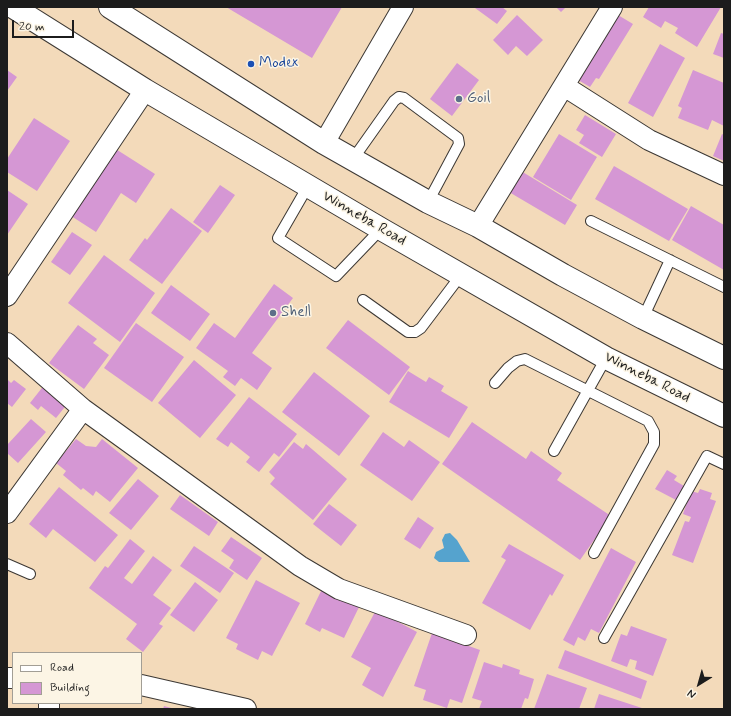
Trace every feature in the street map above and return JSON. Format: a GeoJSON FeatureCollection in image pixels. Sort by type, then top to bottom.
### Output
{"type":"FeatureCollection","features":[{"type":"Feature","properties":{"kind":"highway","name":"Winneba Road"},"geometry":{"type":"LineString","coordinates":[[13,7],[144,90],[380,229],[606,358],[724,416]]}},
{"type":"Feature","properties":{"kind":"highway"},"geometry":{"type":"LineString","coordinates":[[110,7],[324,143],[428,202],[478,226],[563,275],[643,318],[724,358]]}},
{"type":"Feature","properties":{"kind":"street"},"geometry":{"type":"LineString","coordinates":[[324,143],[403,7]]}},
{"type":"Feature","properties":{"kind":"street"},"geometry":{"type":"LineString","coordinates":[[478,226],[612,7]]}},
{"type":"Feature","properties":{"kind":"street"},"geometry":{"type":"LineString","coordinates":[[564,86],[649,140],[724,175]]}},
{"type":"Feature","properties":{"kind":"street"},"geometry":{"type":"LineString","coordinates":[[7,296],[144,90]]}},
{"type":"Feature","properties":{"kind":"street"},"geometry":{"type":"LineString","coordinates":[[7,343],[83,409],[300,566],[339,589],[466,635]]}},
{"type":"Feature","properties":{"kind":"street"},"geometry":{"type":"LineString","coordinates":[[7,513],[83,409]]}},
{"type":"Feature","properties":{"kind":"street"},"geometry":{"type":"LineString","coordinates":[[142,685],[246,709]]}},
{"type":"Feature","properties":{"kind":"lane"},"geometry":{"type":"LineString","coordinates":[[353,159],[394,101],[399,97],[404,98],[458,138],[459,144],[428,202]]}},
{"type":"Feature","properties":{"kind":"lane"},"geometry":{"type":"LineString","coordinates":[[308,186],[278,238],[336,276],[380,229]]}},
{"type":"Feature","properties":{"kind":"lane"},"geometry":{"type":"LineString","coordinates":[[592,221],[724,287]]}},
{"type":"Feature","properties":{"kind":"lane"},"geometry":{"type":"LineString","coordinates":[[643,318],[670,260]]}},
{"type":"Feature","properties":{"kind":"lane"},"geometry":{"type":"LineString","coordinates":[[364,300],[408,332],[415,332],[421,328],[461,275]]}},
{"type":"Feature","properties":{"kind":"lane"},"geometry":{"type":"LineString","coordinates":[[495,383],[508,368],[517,361],[525,358],[648,421],[654,432],[654,444],[594,553]]}},
{"type":"Feature","properties":{"kind":"lane"},"geometry":{"type":"LineString","coordinates":[[554,451],[606,358]]}},
{"type":"Feature","properties":{"kind":"lane"},"geometry":{"type":"LineString","coordinates":[[604,638],[707,456],[724,464]]}},
{"type":"Feature","properties":{"kind":"lane"},"geometry":{"type":"LineString","coordinates":[[7,564],[30,574]]}},
{"type":"Feature","properties":{"kind":"water"},"geometry":{"type":"Polygon","coordinates":[[[450,533],[457,540],[470,562],[439,562],[434,558],[436,552],[444,548],[442,540],[445,534],[450,533]]]}},
{"type":"Feature","properties":{"kind":"building"},"geometry":{"type":"Polygon","coordinates":[[[226,7],[342,7],[312,58],[226,7]]]}},
{"type":"Feature","properties":{"kind":"building"},"geometry":{"type":"Polygon","coordinates":[[[502,7],[507,11],[497,24],[475,8],[502,7]]]}},
{"type":"Feature","properties":{"kind":"building"},"geometry":{"type":"Polygon","coordinates":[[[556,7],[566,7],[561,12],[556,7]]]}},
{"type":"Feature","properties":{"kind":"building"},"geometry":{"type":"Polygon","coordinates":[[[649,7],[721,7],[697,47],[675,33],[678,28],[665,21],[661,28],[643,17],[649,7]]]}},
{"type":"Feature","properties":{"kind":"building"},"geometry":{"type":"Polygon","coordinates":[[[517,15],[543,40],[527,56],[516,46],[508,55],[493,40],[517,15]]]}},
{"type":"Feature","properties":{"kind":"building"},"geometry":{"type":"Polygon","coordinates":[[[618,15],[633,24],[599,79],[596,78],[590,87],[578,80],[618,15]]]}},
{"type":"Feature","properties":{"kind":"building"},"geometry":{"type":"Polygon","coordinates":[[[721,33],[724,34],[724,58],[713,54],[721,33]]]}},
{"type":"Feature","properties":{"kind":"building"},"geometry":{"type":"Polygon","coordinates":[[[660,44],[685,58],[653,117],[628,103],[660,44]]]}},
{"type":"Feature","properties":{"kind":"building"},"geometry":{"type":"Polygon","coordinates":[[[457,63],[479,80],[452,116],[430,99],[457,63]]]}},
{"type":"Feature","properties":{"kind":"building"},"geometry":{"type":"Polygon","coordinates":[[[7,70],[17,77],[7,91],[7,70]]]}},
{"type":"Feature","properties":{"kind":"building"},"geometry":{"type":"Polygon","coordinates":[[[693,70],[724,83],[724,126],[712,120],[708,130],[678,118],[682,108],[678,106],[693,70]]]}},
{"type":"Feature","properties":{"kind":"building"},"geometry":{"type":"Polygon","coordinates":[[[585,115],[616,134],[602,157],[579,143],[584,135],[576,130],[585,115]]]}},
{"type":"Feature","properties":{"kind":"building"},"geometry":{"type":"Polygon","coordinates":[[[34,118],[70,141],[37,191],[7,172],[7,159],[34,118]]]}},
{"type":"Feature","properties":{"kind":"building"},"geometry":{"type":"Polygon","coordinates":[[[559,134],[597,157],[571,200],[533,177],[559,134]]]}},
{"type":"Feature","properties":{"kind":"building"},"geometry":{"type":"Polygon","coordinates":[[[722,134],[724,135],[724,161],[713,156],[722,134]]]}},
{"type":"Feature","properties":{"kind":"building"},"geometry":{"type":"Polygon","coordinates":[[[111,146],[155,174],[136,203],[121,193],[96,232],[68,214],[111,146]]]}},
{"type":"Feature","properties":{"kind":"building"},"geometry":{"type":"Polygon","coordinates":[[[614,166],[688,209],[669,241],[595,199],[614,166]]]}},
{"type":"Feature","properties":{"kind":"building"},"geometry":{"type":"Polygon","coordinates":[[[521,171],[577,205],[565,225],[509,192],[521,171]]]}},
{"type":"Feature","properties":{"kind":"building"},"geometry":{"type":"Polygon","coordinates":[[[220,185],[235,195],[208,233],[193,222],[220,185]]]}},
{"type":"Feature","properties":{"kind":"building"},"geometry":{"type":"Polygon","coordinates":[[[7,190],[28,204],[7,235],[7,190]]]}},
{"type":"Feature","properties":{"kind":"building"},"geometry":{"type":"Polygon","coordinates":[[[691,206],[724,225],[724,270],[672,240],[691,206]]]}},
{"type":"Feature","properties":{"kind":"building"},"geometry":{"type":"Polygon","coordinates":[[[171,208],[202,231],[162,284],[129,260],[145,238],[147,240],[171,208]]]}},
{"type":"Feature","properties":{"kind":"building"},"geometry":{"type":"Polygon","coordinates":[[[72,232],[92,245],[70,275],[51,262],[72,232]]]}},
{"type":"Feature","properties":{"kind":"building"},"geometry":{"type":"Polygon","coordinates":[[[104,255],[155,293],[120,342],[68,303],[104,255]]]}},
{"type":"Feature","properties":{"kind":"building"},"geometry":{"type":"Polygon","coordinates":[[[274,284],[293,298],[252,353],[272,368],[257,390],[241,378],[235,386],[223,377],[228,371],[196,348],[214,323],[235,338],[274,284]]]}},
{"type":"Feature","properties":{"kind":"building"},"geometry":{"type":"Polygon","coordinates":[[[171,285],[210,314],[190,341],[151,313],[171,285]]]}},
{"type":"Feature","properties":{"kind":"building"},"geometry":{"type":"Polygon","coordinates":[[[348,320],[410,367],[389,395],[326,348],[348,320]]]}},
{"type":"Feature","properties":{"kind":"building"},"geometry":{"type":"Polygon","coordinates":[[[136,323],[184,357],[152,402],[104,368],[136,323]]]}},
{"type":"Feature","properties":{"kind":"building"},"geometry":{"type":"Polygon","coordinates":[[[78,325],[97,339],[93,343],[109,355],[84,389],[49,363],[78,325]]]}},
{"type":"Feature","properties":{"kind":"building"},"geometry":{"type":"Polygon","coordinates":[[[194,360],[236,395],[200,438],[158,403],[194,360]]]}},
{"type":"Feature","properties":{"kind":"building"},"geometry":{"type":"Polygon","coordinates":[[[408,371],[426,382],[429,377],[444,386],[441,391],[468,407],[449,438],[389,402],[408,371]]]}},
{"type":"Feature","properties":{"kind":"building"},"geometry":{"type":"Polygon","coordinates":[[[314,372],[370,416],[339,456],[282,412],[314,372]]]}},
{"type":"Feature","properties":{"kind":"building"},"geometry":{"type":"Polygon","coordinates":[[[7,379],[11,383],[14,380],[26,389],[12,407],[7,403],[7,379]]]}},
{"type":"Feature","properties":{"kind":"building"},"geometry":{"type":"Polygon","coordinates":[[[45,384],[68,403],[56,418],[41,406],[38,410],[30,403],[45,384]]]}},
{"type":"Feature","properties":{"kind":"building"},"geometry":{"type":"Polygon","coordinates":[[[249,397],[297,434],[279,457],[274,453],[259,472],[246,462],[250,457],[231,442],[228,447],[216,439],[249,397]]]}},
{"type":"Feature","properties":{"kind":"building"},"geometry":{"type":"Polygon","coordinates":[[[31,419],[46,432],[18,463],[7,453],[7,445],[31,419]]]}},
{"type":"Feature","properties":{"kind":"building"},"geometry":{"type":"Polygon","coordinates":[[[472,422],[526,459],[531,451],[562,473],[557,480],[611,516],[580,560],[442,464],[472,422]]]}},
{"type":"Feature","properties":{"kind":"building"},"geometry":{"type":"Polygon","coordinates":[[[383,432],[404,447],[409,440],[440,462],[412,501],[360,465],[383,432]]]}},
{"type":"Feature","properties":{"kind":"building"},"geometry":{"type":"Polygon","coordinates":[[[76,439],[86,446],[96,447],[102,439],[138,468],[110,502],[96,491],[93,496],[83,488],[81,490],[63,475],[66,471],[56,463],[76,439]]]}},
{"type":"Feature","properties":{"kind":"building"},"geometry":{"type":"Polygon","coordinates":[[[294,442],[303,449],[306,444],[347,479],[313,520],[270,484],[275,478],[269,472],[294,442]]]}},
{"type":"Feature","properties":{"kind":"building"},"geometry":{"type":"Polygon","coordinates":[[[667,470],[677,476],[674,480],[684,486],[676,500],[655,489],[667,470]]]}},
{"type":"Feature","properties":{"kind":"building"},"geometry":{"type":"Polygon","coordinates":[[[138,479],[159,496],[131,530],[109,513],[138,479]]]}},
{"type":"Feature","properties":{"kind":"building"},"geometry":{"type":"Polygon","coordinates":[[[59,487],[118,535],[95,562],[53,529],[46,538],[29,524],[59,487]]]}},
{"type":"Feature","properties":{"kind":"building"},"geometry":{"type":"Polygon","coordinates":[[[700,489],[712,493],[710,499],[716,501],[693,563],[672,555],[685,521],[689,522],[691,517],[683,514],[691,491],[698,493],[700,489]]]}},
{"type":"Feature","properties":{"kind":"building"},"geometry":{"type":"Polygon","coordinates":[[[180,495],[218,522],[209,536],[170,509],[180,495]]]}},
{"type":"Feature","properties":{"kind":"building"},"geometry":{"type":"Polygon","coordinates":[[[329,504],[357,525],[341,546],[313,524],[329,504]]]}},
{"type":"Feature","properties":{"kind":"building"},"geometry":{"type":"Polygon","coordinates":[[[418,517],[434,528],[420,549],[404,539],[418,517]]]}},
{"type":"Feature","properties":{"kind":"building"},"geometry":{"type":"Polygon","coordinates":[[[231,537],[262,558],[247,580],[229,568],[234,560],[221,551],[231,537]]]}},
{"type":"Feature","properties":{"kind":"building"},"geometry":{"type":"Polygon","coordinates":[[[130,539],[145,551],[124,578],[132,584],[153,556],[172,570],[153,595],[171,608],[159,624],[163,626],[143,652],[126,639],[137,624],[89,588],[105,566],[108,568],[130,539]]]}},
{"type":"Feature","properties":{"kind":"building"},"geometry":{"type":"Polygon","coordinates":[[[509,544],[564,575],[552,596],[550,594],[530,630],[482,603],[506,560],[501,557],[509,544]]]}},
{"type":"Feature","properties":{"kind":"building"},"geometry":{"type":"Polygon","coordinates":[[[194,546],[234,573],[220,593],[180,566],[194,546]]]}},
{"type":"Feature","properties":{"kind":"building"},"geometry":{"type":"Polygon","coordinates":[[[611,548],[636,562],[599,633],[591,629],[585,641],[578,637],[574,646],[563,640],[611,548]]]}},
{"type":"Feature","properties":{"kind":"building"},"geometry":{"type":"Polygon","coordinates":[[[256,580],[300,603],[272,656],[262,651],[258,660],[236,649],[238,644],[226,638],[256,580]]]}},
{"type":"Feature","properties":{"kind":"building"},"geometry":{"type":"Polygon","coordinates":[[[195,582],[218,600],[194,632],[170,615],[195,582]]]}},
{"type":"Feature","properties":{"kind":"building"},"geometry":{"type":"Polygon","coordinates":[[[323,587],[360,605],[344,638],[322,628],[320,632],[305,624],[323,587]]]}},
{"type":"Feature","properties":{"kind":"building"},"geometry":{"type":"Polygon","coordinates":[[[376,610],[417,632],[383,697],[362,685],[371,668],[351,657],[376,610]]]}},
{"type":"Feature","properties":{"kind":"building"},"geometry":{"type":"Polygon","coordinates":[[[631,626],[667,639],[653,676],[635,669],[637,661],[630,659],[627,667],[611,661],[621,634],[627,636],[631,626]]]}},
{"type":"Feature","properties":{"kind":"building"},"geometry":{"type":"Polygon","coordinates":[[[432,633],[480,650],[462,703],[450,699],[447,708],[423,700],[426,690],[414,686],[432,633]]]}},
{"type":"Feature","properties":{"kind":"building"},"geometry":{"type":"Polygon","coordinates":[[[565,650],[647,681],[641,699],[558,668],[565,650]]]}},
{"type":"Feature","properties":{"kind":"building"},"geometry":{"type":"Polygon","coordinates":[[[484,662],[502,668],[503,664],[520,670],[519,674],[534,679],[528,699],[525,698],[521,709],[479,709],[482,701],[472,698],[484,662]]]}},
{"type":"Feature","properties":{"kind":"building"},"geometry":{"type":"Polygon","coordinates":[[[547,674],[587,688],[579,709],[534,709],[547,674]]]}},
{"type":"Feature","properties":{"kind":"building"},"geometry":{"type":"Polygon","coordinates":[[[599,694],[645,709],[594,709],[599,694]]]}},
{"type":"Feature","properties":{"kind":"building"},"geometry":{"type":"Polygon","coordinates":[[[164,706],[175,709],[163,709],[164,706]]]}},
{"type":"Feature","properties":{"kind":"place","name":"Modex"},"geometry":{"type":"Point","coordinates":[251,64]}},
{"type":"Feature","properties":{"kind":"place","name":"Goil"},"geometry":{"type":"Point","coordinates":[459,99]}},
{"type":"Feature","properties":{"kind":"place","name":"Shell"},"geometry":{"type":"Point","coordinates":[273,313]}}]}
